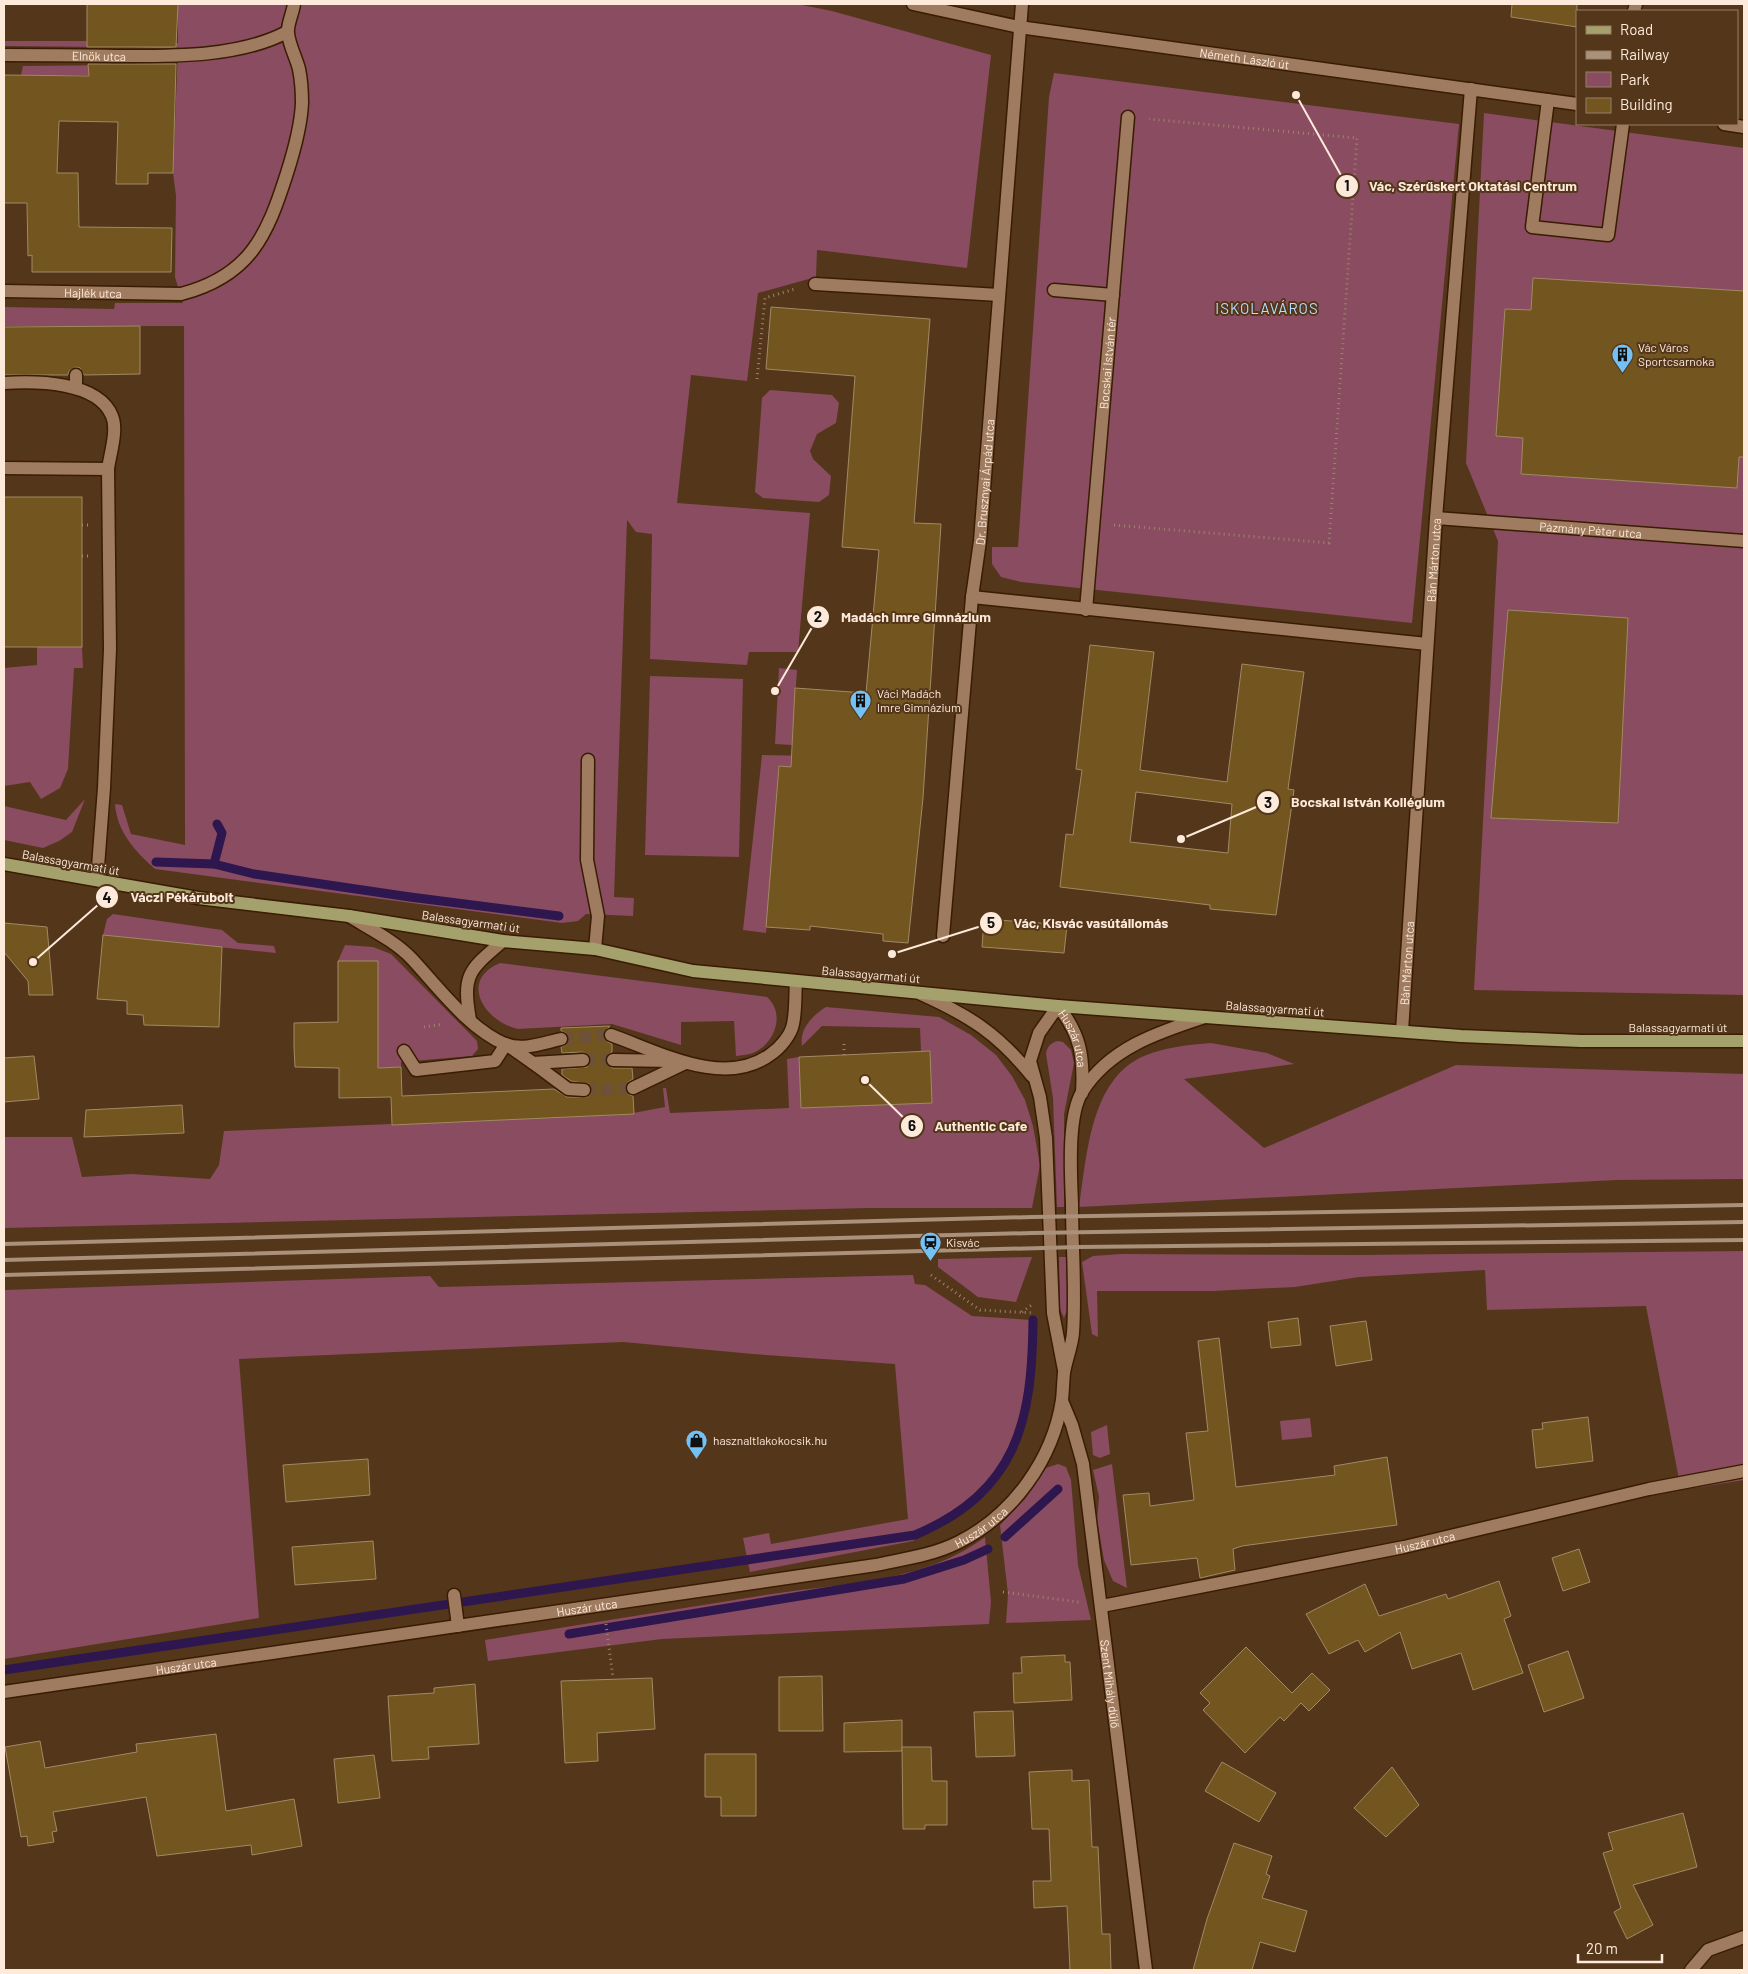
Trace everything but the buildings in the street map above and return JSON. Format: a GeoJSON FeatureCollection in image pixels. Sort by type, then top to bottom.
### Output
{"type":"FeatureCollection","features":[{"type":"Feature","properties":{"kind":"main road","name":"Balassagyarmati út"},"geometry":{"type":"LineString","coordinates":[[4,864],[222,901],[349,916],[503,941],[595,949],[693,972],[914,991],[1058,1006],[1402,1031],[1581,1041],[1744,1040]]}},
{"type":"Feature","properties":{"kind":"street"},"geometry":{"type":"LineString","coordinates":[[287,32],[294,4]]}},
{"type":"Feature","properties":{"kind":"street","name":"Németh László út"},"geometry":{"type":"LineString","coordinates":[[913,4],[1019,27],[1576,104]]}},
{"type":"Feature","properties":{"kind":"street","name":"Dr. Brusznyai Árpád utca"},"geometry":{"type":"LineString","coordinates":[[943,936],[972,597],[980,541],[1022,4]]}},
{"type":"Feature","properties":{"kind":"street","name":"Elnök utca"},"geometry":{"type":"LineString","coordinates":[[4,55],[194,56],[265,41],[287,32]]}},
{"type":"Feature","properties":{"kind":"street","name":"Hajlék utca"},"geometry":{"type":"LineString","coordinates":[[4,291],[181,294],[206,287],[229,273],[253,251],[273,217],[297,142],[302,104],[300,70],[287,32]]}},
{"type":"Feature","properties":{"kind":"street","name":"Bán Márton utca"},"geometry":{"type":"LineString","coordinates":[[1402,1031],[1436,518],[1471,89]]}},
{"type":"Feature","properties":{"kind":"street"},"geometry":{"type":"LineString","coordinates":[[1548,100],[1532,227],[1608,235],[1623,125]]}},
{"type":"Feature","properties":{"kind":"street","name":"Bocskai István tér"},"geometry":{"type":"LineString","coordinates":[[1086,610],[1128,117]]}},
{"type":"Feature","properties":{"kind":"street"},"geometry":{"type":"LineString","coordinates":[[815,284],[999,295]]}},
{"type":"Feature","properties":{"kind":"street"},"geometry":{"type":"LineString","coordinates":[[1054,290],[1113,295]]}},
{"type":"Feature","properties":{"kind":"street"},"geometry":{"type":"LineString","coordinates":[[4,383],[57,384],[76,381],[102,401],[112,416],[113,428],[108,469],[110,648],[104,795],[97,880]]}},
{"type":"Feature","properties":{"kind":"street"},"geometry":{"type":"LineString","coordinates":[[4,468],[108,469]]}},
{"type":"Feature","properties":{"kind":"street","name":"Pázmány Péter utca"},"geometry":{"type":"LineString","coordinates":[[1436,518],[1744,541]]}},
{"type":"Feature","properties":{"kind":"street"},"geometry":{"type":"LineString","coordinates":[[972,597],[1428,644]]}},
{"type":"Feature","properties":{"kind":"street"},"geometry":{"type":"LineString","coordinates":[[588,760],[587,860],[598,916],[595,949]]}},
{"type":"Feature","properties":{"kind":"street"},"geometry":{"type":"LineString","coordinates":[[349,916],[394,944],[411,958],[435,986],[470,1020],[568,1089],[584,1090]]}},
{"type":"Feature","properties":{"kind":"street"},"geometry":{"type":"LineString","coordinates":[[470,1020],[465,991],[469,976],[481,960],[503,941]]}},
{"type":"Feature","properties":{"kind":"street"},"geometry":{"type":"LineString","coordinates":[[611,1035],[688,1062],[716,1068],[737,1069],[760,1063],[779,1048],[793,1026],[796,982]]}},
{"type":"Feature","properties":{"kind":"street","name":"Huszár utca"},"geometry":{"type":"LineString","coordinates":[[914,991],[962,1012],[984,1028],[1017,1058],[1033,1077]]}},
{"type":"Feature","properties":{"kind":"street","name":"Huszár utca"},"geometry":{"type":"LineString","coordinates":[[4,1692],[876,1565],[928,1554],[959,1542],[987,1525],[1024,1488],[1046,1450],[1062,1401],[1064,1372],[1073,1335],[1071,1159],[1076,1112],[1082,1093],[1084,1063],[1081,1048],[1068,1018],[1058,1006],[1039,1033],[1030,1061],[1040,1097],[1046,1138],[1053,1313],[1064,1372]]}},
{"type":"Feature","properties":{"kind":"street","name":"Huszár utca"},"geometry":{"type":"LineString","coordinates":[[1082,1093],[1105,1066],[1123,1050],[1158,1032],[1205,1017]]}},
{"type":"Feature","properties":{"kind":"street"},"geometry":{"type":"LineString","coordinates":[[506,1044],[525,1047],[561,1039]]}},
{"type":"Feature","properties":{"kind":"street"},"geometry":{"type":"LineString","coordinates":[[404,1051],[416,1070],[495,1062],[506,1044]]}},
{"type":"Feature","properties":{"kind":"street"},"geometry":{"type":"LineString","coordinates":[[533,1063],[583,1060]]}},
{"type":"Feature","properties":{"kind":"street"},"geometry":{"type":"LineString","coordinates":[[613,1060],[688,1062]]}},
{"type":"Feature","properties":{"kind":"street"},"geometry":{"type":"LineString","coordinates":[[633,1088],[688,1062]]}},
{"type":"Feature","properties":{"kind":"street","name":"Szent Mihály dűlő"},"geometry":{"type":"LineString","coordinates":[[1062,1401],[1072,1425],[1083,1464],[1146,1970]]}},
{"type":"Feature","properties":{"kind":"street","name":"Huszár utca"},"geometry":{"type":"LineString","coordinates":[[1102,1606],[1404,1547],[1648,1489],[1744,1471]]}},
{"type":"Feature","properties":{"kind":"street"},"geometry":{"type":"LineString","coordinates":[[454,1595],[458,1626]]}},
{"type":"Feature","properties":{"kind":"street"},"geometry":{"type":"LineString","coordinates":[[1691,1970],[1708,1950],[1744,1937]]}},
{"type":"Feature","properties":{"kind":"path"},"geometry":{"type":"LineString","coordinates":[[1093,523],[1329,543],[1357,138],[1128,117]]}},
{"type":"Feature","properties":{"kind":"path"},"geometry":{"type":"LineString","coordinates":[[757,379],[765,298],[815,284]]}},
{"type":"Feature","properties":{"kind":"path"},"geometry":{"type":"LineString","coordinates":[[82,525],[88,525]]}},
{"type":"Feature","properties":{"kind":"path"},"geometry":{"type":"LineString","coordinates":[[82,556],[88,556]]}},
{"type":"Feature","properties":{"kind":"path"},"geometry":{"type":"LineString","coordinates":[[844,1044],[844,1055]]}},
{"type":"Feature","properties":{"kind":"path"},"geometry":{"type":"LineString","coordinates":[[931,1275],[980,1310],[1036,1313]]}},
{"type":"Feature","properties":{"kind":"path"},"geometry":{"type":"LineString","coordinates":[[1003,1592],[1071,1601]]}},
{"type":"Feature","properties":{"kind":"path"},"geometry":{"type":"LineString","coordinates":[[606,1620],[613,1678]]}},
{"type":"Feature","properties":{"kind":"green space"},"geometry":{"type":"Polygon","coordinates":[[[178,4],[797,4],[832,11],[991,55],[967,268],[817,250],[816,277],[758,293],[747,381],[691,375],[677,503],[810,513],[798,652],[749,652],[747,665],[650,659],[652,534],[636,532],[627,520],[614,897],[634,898],[633,916],[586,914],[578,921],[562,923],[155,869],[134,848],[123,832],[116,814],[115,804],[122,805],[131,834],[185,845],[184,326],[4,326],[4,307],[114,309],[115,303],[183,303],[175,277],[176,196],[173,173],[178,49],[133,47],[131,42],[178,43],[178,4]]]}},
{"type":"Feature","properties":{"kind":"green space"},"geometry":{"type":"Polygon","coordinates":[[[4,41],[102,41],[102,47],[4,46],[4,41]]]}},
{"type":"Feature","properties":{"kind":"green space"},"geometry":{"type":"Polygon","coordinates":[[[122,65],[122,75],[21,75],[23,66],[122,65]]]}},
{"type":"Feature","properties":{"kind":"green space"},"geometry":{"type":"Polygon","coordinates":[[[1054,73],[1459,124],[1412,623],[1021,582],[1001,577],[992,564],[992,547],[1018,547],[1049,97],[1054,73]]]}},
{"type":"Feature","properties":{"kind":"green space"},"geometry":{"type":"Polygon","coordinates":[[[1484,113],[1744,148],[1744,995],[1474,990],[1498,541],[1466,463],[1484,113]]]}},
{"type":"Feature","properties":{"kind":"green space"},"geometry":{"type":"Polygon","coordinates":[[[770,390],[832,395],[839,403],[836,423],[817,434],[810,451],[813,459],[831,476],[829,495],[819,502],[763,498],[755,492],[762,398],[770,390]]]}},
{"type":"Feature","properties":{"kind":"green space"},"geometry":{"type":"Polygon","coordinates":[[[37,647],[82,647],[83,668],[74,668],[68,769],[60,788],[41,799],[30,782],[4,786],[4,668],[37,665],[37,647]]]}},
{"type":"Feature","properties":{"kind":"green space"},"geometry":{"type":"Polygon","coordinates":[[[779,668],[797,670],[792,745],[775,744],[779,668]]]}},
{"type":"Feature","properties":{"kind":"green space"},"geometry":{"type":"Polygon","coordinates":[[[650,676],[743,679],[739,857],[645,855],[650,676]]]}},
{"type":"Feature","properties":{"kind":"green space"},"geometry":{"type":"Polygon","coordinates":[[[762,755],[814,756],[814,769],[779,767],[766,933],[743,930],[762,755]]]}},
{"type":"Feature","properties":{"kind":"green space"},"geometry":{"type":"Polygon","coordinates":[[[85,799],[72,832],[59,841],[43,848],[4,840],[4,806],[66,820],[85,799]]]}},
{"type":"Feature","properties":{"kind":"green space"},"geometry":{"type":"Polygon","coordinates":[[[113,914],[222,930],[238,943],[274,946],[276,953],[103,935],[107,919],[113,914]]]}},
{"type":"Feature","properties":{"kind":"green space"},"geometry":{"type":"Polygon","coordinates":[[[345,945],[373,947],[391,954],[477,1041],[478,1049],[472,1056],[401,1062],[401,1067],[378,1068],[378,961],[338,961],[345,945]]]}},
{"type":"Feature","properties":{"kind":"green space"},"geometry":{"type":"Polygon","coordinates":[[[500,963],[767,997],[776,1011],[776,1027],[773,1034],[762,1047],[751,1054],[736,1056],[734,1021],[681,1022],[681,1045],[612,1024],[518,1029],[505,1025],[495,1018],[480,999],[478,989],[481,979],[488,970],[500,963]]]}},
{"type":"Feature","properties":{"kind":"green space"},"geometry":{"type":"Polygon","coordinates":[[[826,1007],[939,1017],[971,1035],[996,1055],[1012,1076],[1025,1100],[1033,1126],[1040,1165],[1032,1208],[868,1208],[4,1228],[4,1137],[72,1137],[82,1177],[132,1174],[210,1179],[219,1165],[224,1131],[628,1114],[665,1107],[663,1088],[666,1088],[670,1113],[789,1108],[787,1059],[799,1057],[802,1108],[930,1051],[921,1051],[920,1028],[822,1026],[802,1046],[803,1034],[808,1023],[826,1007]]]}},
{"type":"Feature","properties":{"kind":"green space"},"geometry":{"type":"Polygon","coordinates":[[[1058,1041],[1063,1042],[1071,1050],[1074,1063],[1064,1114],[1064,1207],[1057,1207],[1053,1098],[1046,1054],[1049,1046],[1058,1041]]]}},
{"type":"Feature","properties":{"kind":"green space"},"geometry":{"type":"Polygon","coordinates":[[[1211,1043],[1267,1053],[1294,1064],[1184,1079],[1264,1148],[1456,1065],[1744,1074],[1744,1179],[1616,1180],[1079,1207],[1094,1121],[1102,1100],[1112,1082],[1126,1067],[1144,1056],[1168,1048],[1211,1043]]]}},
{"type":"Feature","properties":{"kind":"green space"},"geometry":{"type":"Polygon","coordinates":[[[1744,1251],[1744,1480],[1681,1490],[1646,1306],[1487,1310],[1485,1270],[1359,1277],[1295,1287],[1213,1291],[1097,1291],[1098,1337],[1092,1334],[1082,1262],[1093,1256],[1121,1254],[1359,1255],[1744,1251]]]}},
{"type":"Feature","properties":{"kind":"green space"},"geometry":{"type":"Polygon","coordinates":[[[1032,1257],[1016,1302],[978,1297],[938,1267],[938,1259],[1032,1257]]]}},
{"type":"Feature","properties":{"kind":"green space"},"geometry":{"type":"Polygon","coordinates":[[[1059,1257],[1066,1257],[1068,1308],[1064,1318],[1060,1309],[1059,1257]]]}},
{"type":"Feature","properties":{"kind":"green space"},"geometry":{"type":"Polygon","coordinates":[[[913,1275],[915,1284],[925,1285],[972,1316],[1033,1320],[1032,1369],[1029,1398],[1014,1449],[993,1482],[963,1507],[913,1541],[750,1572],[743,1538],[769,1533],[771,1544],[908,1519],[895,1364],[623,1342],[239,1359],[259,1618],[4,1659],[4,1290],[430,1276],[439,1287],[913,1275]]]}},
{"type":"Feature","properties":{"kind":"green space"},"geometry":{"type":"Polygon","coordinates":[[[1310,1418],[1312,1437],[1282,1440],[1280,1421],[1310,1418]]]}},
{"type":"Feature","properties":{"kind":"green space"},"geometry":{"type":"Polygon","coordinates":[[[1107,1425],[1110,1454],[1100,1458],[1093,1455],[1091,1432],[1107,1425]]]}},
{"type":"Feature","properties":{"kind":"green space"},"geometry":{"type":"Polygon","coordinates":[[[1058,1464],[1066,1467],[1071,1480],[1078,1565],[1091,1620],[1006,1623],[1008,1594],[1000,1525],[1025,1499],[1046,1468],[1058,1464]]]}},
{"type":"Feature","properties":{"kind":"green space"},"geometry":{"type":"Polygon","coordinates":[[[1112,1464],[1127,1588],[1113,1581],[1104,1560],[1097,1520],[1099,1497],[1093,1470],[1112,1464]]]}},
{"type":"Feature","properties":{"kind":"green space"},"geometry":{"type":"Polygon","coordinates":[[[985,1537],[991,1602],[989,1624],[662,1639],[488,1661],[485,1640],[765,1595],[880,1579],[935,1564],[961,1552],[985,1537]]]}},
{"type":"Feature","properties":{"kind":"waterway"},"geometry":{"type":"LineString","coordinates":[[214,864],[222,833],[217,824]]}},
{"type":"Feature","properties":{"kind":"waterway"},"geometry":{"type":"LineString","coordinates":[[156,862],[214,864],[254,874],[410,897],[559,916]]}},
{"type":"Feature","properties":{"kind":"waterway"},"geometry":{"type":"LineString","coordinates":[[4,1670],[915,1535],[950,1517],[977,1497],[997,1474],[1012,1449],[1022,1421],[1029,1390],[1033,1320]]}},
{"type":"Feature","properties":{"kind":"waterway"},"geometry":{"type":"LineString","coordinates":[[1005,1537],[1058,1489]]}},
{"type":"Feature","properties":{"kind":"waterway"},"geometry":{"type":"LineString","coordinates":[[569,1634],[904,1579],[964,1560],[988,1549]]}},
{"type":"Feature","properties":{"kind":"tunnel"},"geometry":{"type":"LineString","coordinates":[[561,1039],[611,1035]]}},
{"type":"Feature","properties":{"kind":"tunnel"},"geometry":{"type":"LineString","coordinates":[[583,1060],[613,1060]]}},
{"type":"Feature","properties":{"kind":"tunnel"},"geometry":{"type":"LineString","coordinates":[[584,1090],[633,1088]]}},
{"type":"Feature","properties":{"kind":"railway"},"geometry":{"type":"LineString","coordinates":[[4,1244],[1032,1217],[1744,1205]]}},
{"type":"Feature","properties":{"kind":"railway"},"geometry":{"type":"LineString","coordinates":[[4,1260],[1032,1233],[1744,1222]]}},
{"type":"Feature","properties":{"kind":"railway"},"geometry":{"type":"LineString","coordinates":[[4,1275],[1079,1247],[1744,1240]]}},
{"type":"Feature","properties":{"kind":"place","name":"Vác, Szérűskert Oktatási Centrum"},"geometry":{"type":"Point","coordinates":[1296,95]}},
{"type":"Feature","properties":{"kind":"place","name":"Vác Város Sportcsarnoka"},"geometry":{"type":"Point","coordinates":[1622,373]}},
{"type":"Feature","properties":{"kind":"place","name":"Madách Imre Gimnázium"},"geometry":{"type":"Point","coordinates":[775,691]}},
{"type":"Feature","properties":{"kind":"place","name":"Váci Madách Imre Gimnázium"},"geometry":{"type":"Point","coordinates":[861,719]}},
{"type":"Feature","properties":{"kind":"place","name":"Bocskai István Kollégium"},"geometry":{"type":"Point","coordinates":[1181,839]}},
{"type":"Feature","properties":{"kind":"place","name":"Vác, Kisvác vasútállomás"},"geometry":{"type":"Point","coordinates":[892,954]}},
{"type":"Feature","properties":{"kind":"place","name":"Váczi Pékárubolt"},"geometry":{"type":"Point","coordinates":[33,962]}},
{"type":"Feature","properties":{"kind":"place","name":"Authentic Cafe"},"geometry":{"type":"Point","coordinates":[865,1080]}},
{"type":"Feature","properties":{"kind":"place","name":"Kisvác"},"geometry":{"type":"Point","coordinates":[930,1261]}},
{"type":"Feature","properties":{"kind":"place","name":"hasznaltlakokocsik.hu"},"geometry":{"type":"Point","coordinates":[697,1459]}},
{"type":"Feature","properties":{"kind":"district","name":"ISKOLAVÁROS"},"geometry":{"type":"Point","coordinates":[1267,308]}}]}
